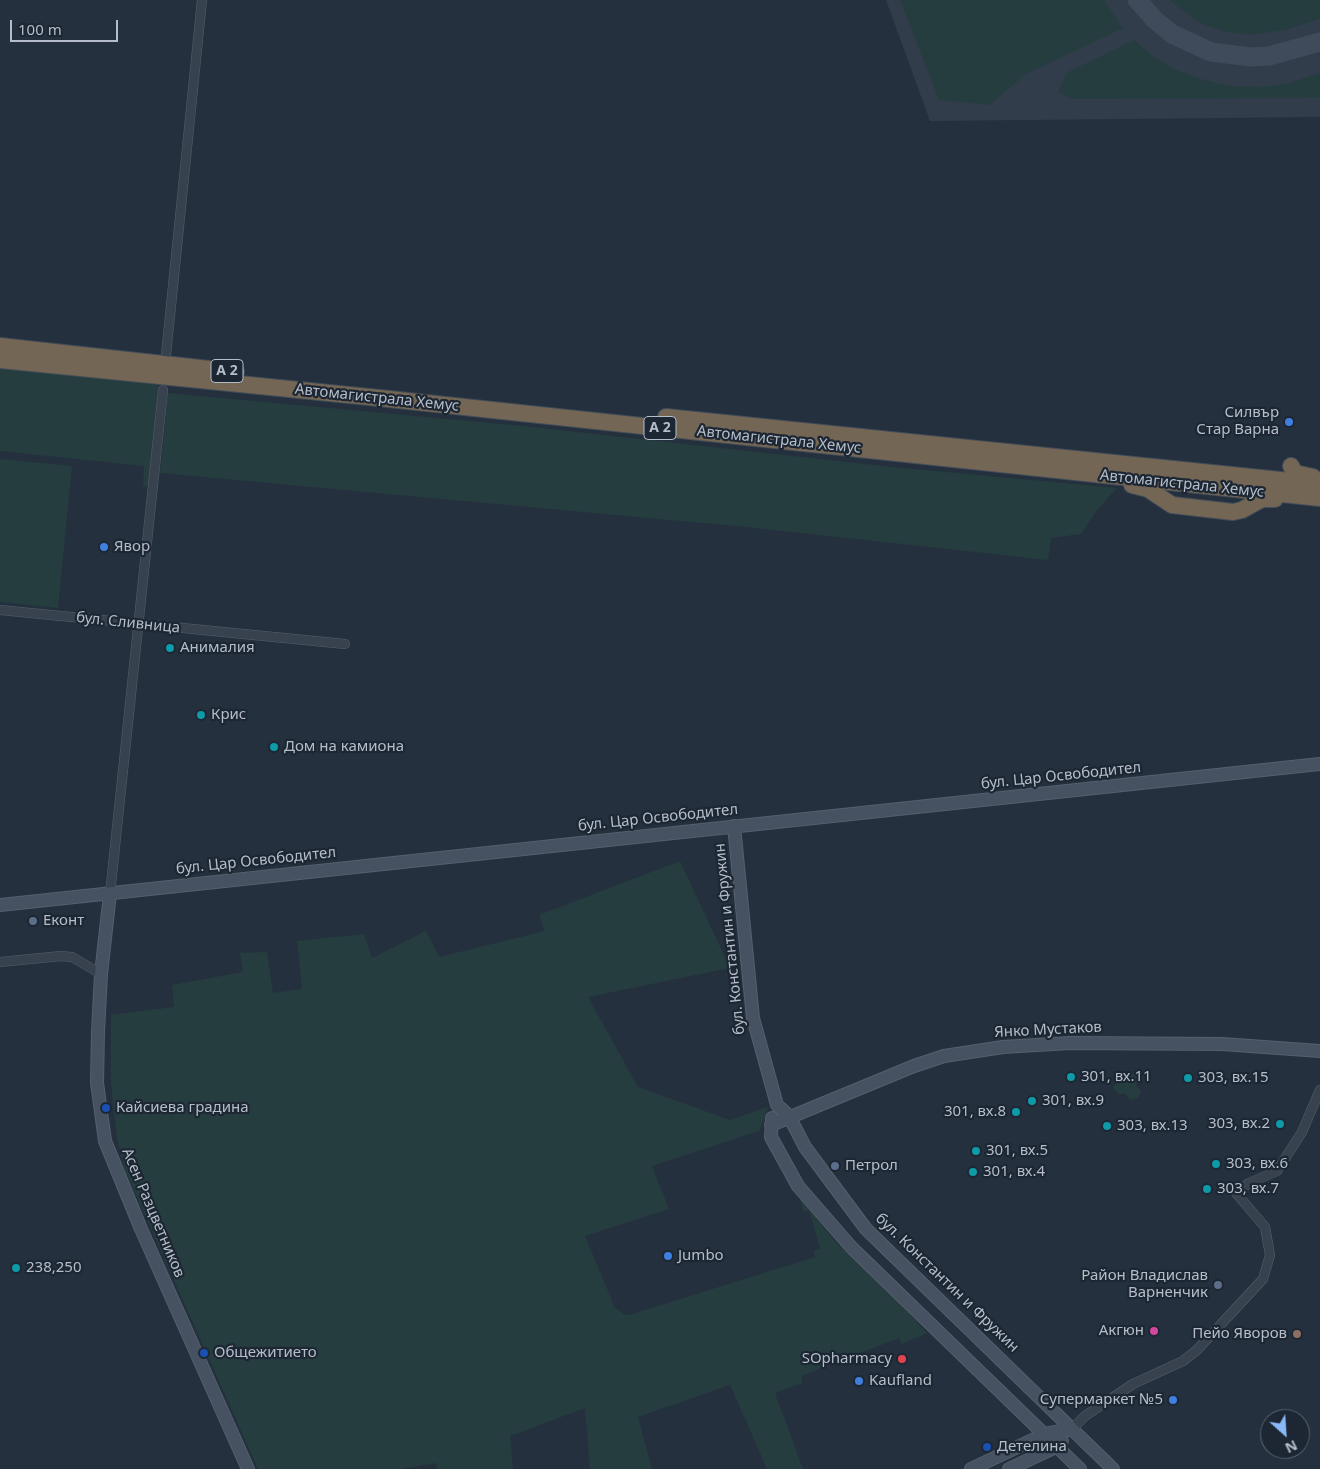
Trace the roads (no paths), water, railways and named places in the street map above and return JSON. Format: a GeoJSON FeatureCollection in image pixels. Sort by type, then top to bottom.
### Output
{"type":"FeatureCollection","features":[{"type":"Feature","properties":{"kind":"highway","name":"Автомагистрала Хемус"},"geometry":{"type":"LineString","coordinates":[[0,346],[366,386],[1320,484]]}},
{"type":"Feature","properties":{"kind":"highway","name":"Автомагистрала Хемус"},"geometry":{"type":"LineString","coordinates":[[0,360],[389,399],[1320,498]]}},
{"type":"Feature","properties":{"kind":"highway"},"geometry":{"type":"LineString","coordinates":[[1166,468],[1203,459]]}},
{"type":"Feature","properties":{"kind":"highway"},"geometry":{"type":"LineString","coordinates":[[1291,466],[1295,473],[1320,478]]}},
{"type":"Feature","properties":{"kind":"highway"},"geometry":{"type":"LineString","coordinates":[[1033,468],[1042,476],[1143,486],[1172,505],[1233,512],[1268,498],[1320,504]]}},
{"type":"Feature","properties":{"kind":"street"},"geometry":{"type":"LineString","coordinates":[[166,355],[202,0]]}},
{"type":"Feature","properties":{"kind":"street"},"geometry":{"type":"LineString","coordinates":[[110,894],[162,390]]}},
{"type":"Feature","properties":{"kind":"street","name":"бул. Сливница"},"geometry":{"type":"LineString","coordinates":[[0,610],[345,644]]}},
{"type":"Feature","properties":{"kind":"street","name":"бул. Цар Освободител"},"geometry":{"type":"LineString","coordinates":[[0,904],[110,894],[1320,764]]}},
{"type":"Feature","properties":{"kind":"street","name":"бул. Константин и Фружин"},"geometry":{"type":"LineString","coordinates":[[734,826],[753,1018],[777,1105],[789,1116],[805,1147],[866,1228],[1113,1469]]}},
{"type":"Feature","properties":{"kind":"street","name":"Асен Разцветников"},"geometry":{"type":"LineString","coordinates":[[110,894],[101,974],[97,1083],[106,1141],[141,1230],[248,1469]]}},
{"type":"Feature","properties":{"kind":"street"},"geometry":{"type":"LineString","coordinates":[[0,962],[61,956],[72,957],[101,974]]}},
{"type":"Feature","properties":{"kind":"street","name":"Янко Мустаков"},"geometry":{"type":"LineString","coordinates":[[771,1125],[914,1066],[944,1056],[1003,1047],[1070,1043],[1222,1044],[1320,1051]]}},
{"type":"Feature","properties":{"kind":"street"},"geometry":{"type":"LineString","coordinates":[[1009,1469],[1058,1446],[1085,1416],[1133,1384],[1183,1361],[1197,1350],[1263,1279],[1270,1255],[1264,1227],[1236,1193],[1249,1183],[1277,1171],[1302,1132],[1320,1090]]}},
{"type":"Feature","properties":{"kind":"street"},"geometry":{"type":"LineString","coordinates":[[777,1105],[771,1125],[771,1137],[798,1186],[851,1247],[1080,1469]]}},
{"type":"Feature","properties":{"kind":"street"},"geometry":{"type":"LineString","coordinates":[[1022,1445],[1028,1429],[1024,1415]]}},
{"type":"Feature","properties":{"kind":"street"},"geometry":{"type":"LineString","coordinates":[[971,1469],[1045,1434],[1072,1429]]}},
{"type":"Feature","properties":{"kind":"place","name":"Силвър Стар Варна"},"geometry":{"type":"Point","coordinates":[1289,422]}},
{"type":"Feature","properties":{"kind":"place","name":"Явор"},"geometry":{"type":"Point","coordinates":[104,547]}},
{"type":"Feature","properties":{"kind":"place","name":"Анималия"},"geometry":{"type":"Point","coordinates":[170,648]}},
{"type":"Feature","properties":{"kind":"place","name":"Крис"},"geometry":{"type":"Point","coordinates":[201,715]}},
{"type":"Feature","properties":{"kind":"place","name":"Дом на камиона"},"geometry":{"type":"Point","coordinates":[274,747]}},
{"type":"Feature","properties":{"kind":"place","name":"Еконт"},"geometry":{"type":"Point","coordinates":[33,921]}},
{"type":"Feature","properties":{"kind":"place","name":"301, вх.11"},"geometry":{"type":"Point","coordinates":[1071,1077]}},
{"type":"Feature","properties":{"kind":"place","name":"303, вх.15"},"geometry":{"type":"Point","coordinates":[1188,1078]}},
{"type":"Feature","properties":{"kind":"place","name":"301, вх.9"},"geometry":{"type":"Point","coordinates":[1032,1101]}},
{"type":"Feature","properties":{"kind":"place","name":"Кайсиева градина"},"geometry":{"type":"Point","coordinates":[106,1108]}},
{"type":"Feature","properties":{"kind":"place","name":"301, вх.8"},"geometry":{"type":"Point","coordinates":[1016,1112]}},
{"type":"Feature","properties":{"kind":"place","name":"303, вх.2"},"geometry":{"type":"Point","coordinates":[1280,1124]}},
{"type":"Feature","properties":{"kind":"place","name":"303, вх.13"},"geometry":{"type":"Point","coordinates":[1107,1126]}},
{"type":"Feature","properties":{"kind":"place","name":"301, вх.5"},"geometry":{"type":"Point","coordinates":[976,1151]}},
{"type":"Feature","properties":{"kind":"place","name":"303, вх.6"},"geometry":{"type":"Point","coordinates":[1216,1164]}},
{"type":"Feature","properties":{"kind":"place","name":"Петрол"},"geometry":{"type":"Point","coordinates":[835,1166]}},
{"type":"Feature","properties":{"kind":"place","name":"301, вх.4"},"geometry":{"type":"Point","coordinates":[973,1172]}},
{"type":"Feature","properties":{"kind":"place","name":"303, вх.7"},"geometry":{"type":"Point","coordinates":[1207,1189]}},
{"type":"Feature","properties":{"kind":"place","name":"Jumbo"},"geometry":{"type":"Point","coordinates":[668,1256]}},
{"type":"Feature","properties":{"kind":"place","name":"238,250"},"geometry":{"type":"Point","coordinates":[16,1268]}},
{"type":"Feature","properties":{"kind":"place","name":"Район Владислав Варненчик"},"geometry":{"type":"Point","coordinates":[1218,1285]}},
{"type":"Feature","properties":{"kind":"place","name":"Акгюн"},"geometry":{"type":"Point","coordinates":[1154,1331]}},
{"type":"Feature","properties":{"kind":"place","name":"Пейо Яворов"},"geometry":{"type":"Point","coordinates":[1297,1334]}},
{"type":"Feature","properties":{"kind":"place","name":"Общежитието"},"geometry":{"type":"Point","coordinates":[204,1353]}},
{"type":"Feature","properties":{"kind":"place","name":"SOpharmacy"},"geometry":{"type":"Point","coordinates":[902,1359]}},
{"type":"Feature","properties":{"kind":"place","name":"Kaufland"},"geometry":{"type":"Point","coordinates":[859,1381]}},
{"type":"Feature","properties":{"kind":"place","name":"Супермаркет №5"},"geometry":{"type":"Point","coordinates":[1173,1400]}},
{"type":"Feature","properties":{"kind":"place","name":"Детелина"},"geometry":{"type":"Point","coordinates":[987,1447]}}]}
